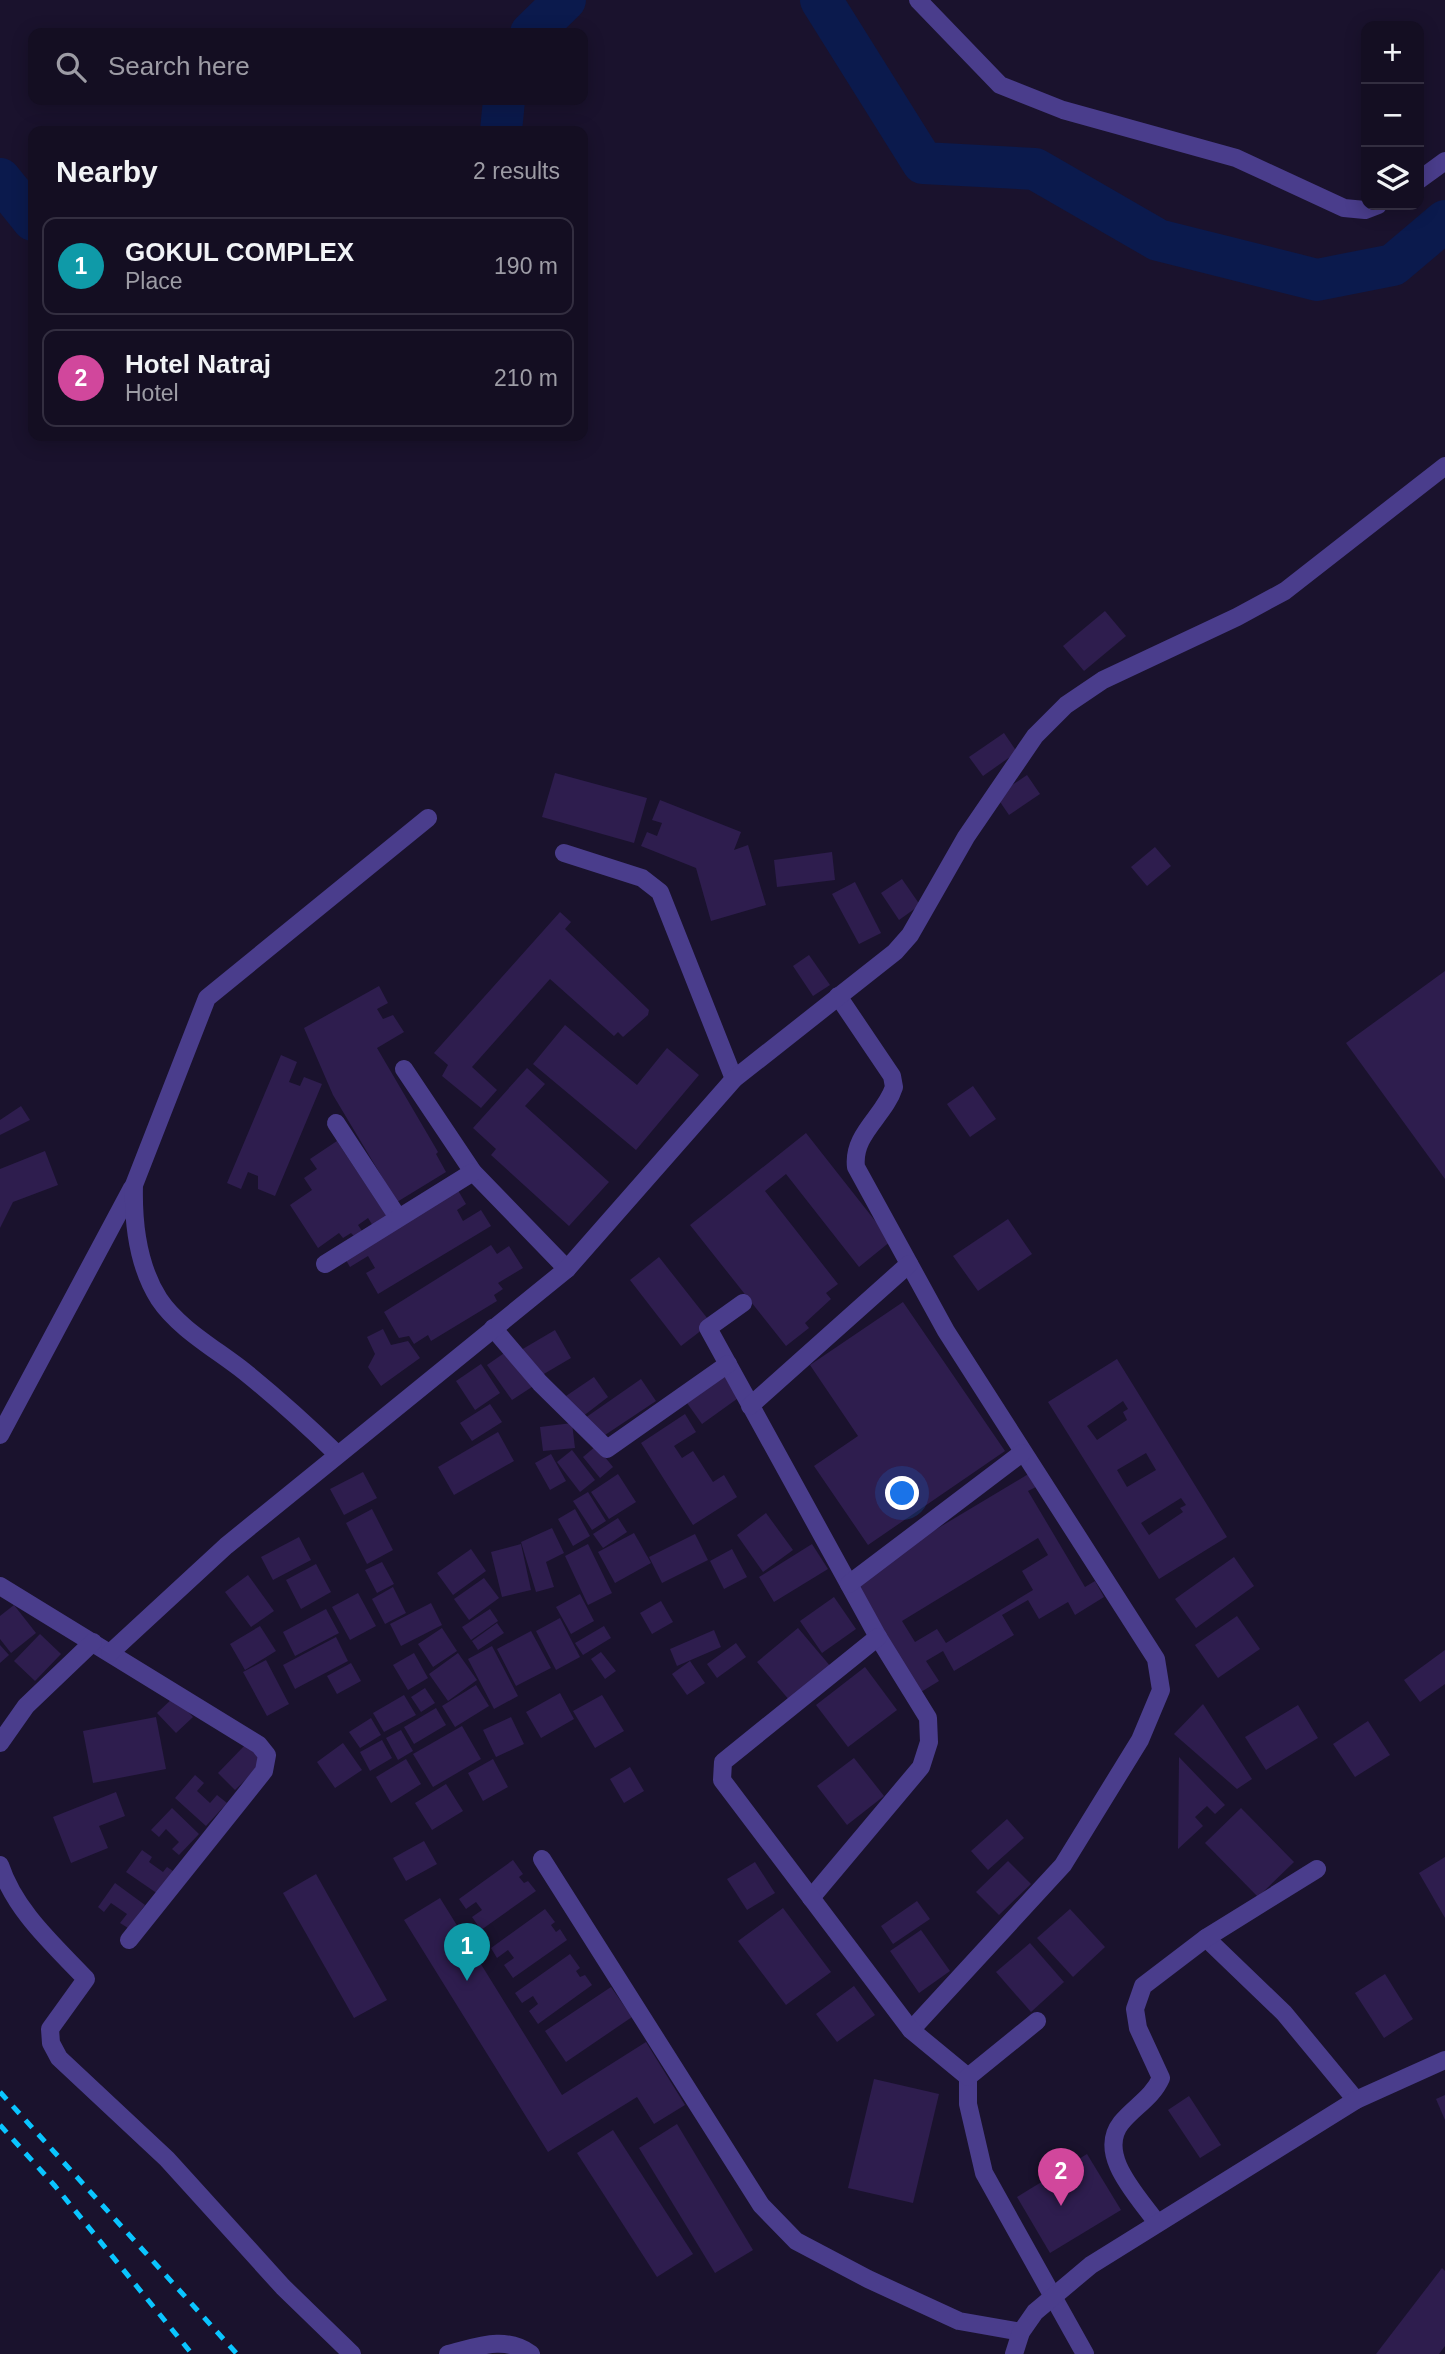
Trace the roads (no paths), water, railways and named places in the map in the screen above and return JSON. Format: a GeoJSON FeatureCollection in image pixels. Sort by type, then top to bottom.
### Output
{"type":"FeatureCollection","features":[{"type":"Feature","properties":{"kind":"street"},"geometry":{"type":"LineString","coordinates":[[918,0],[1000,85],[1063,110],[1236,158],[1344,208],[1361,210]]}},
{"type":"Feature","properties":{"kind":"street"},"geometry":{"type":"LineString","coordinates":[[1424,177],[1445,162]]}},
{"type":"Feature","properties":{"kind":"street"},"geometry":{"type":"LineString","coordinates":[[110,1653],[226,1546],[567,1269],[734,1079],[895,952],[910,935],[966,837],[1035,736],[1066,705],[1103,680],[1237,617],[1285,591],[1445,466]]}},
{"type":"Feature","properties":{"kind":"street"},"geometry":{"type":"LineString","coordinates":[[0,1435],[134,1185],[206,999],[428,818]]}},
{"type":"Feature","properties":{"kind":"street"},"geometry":{"type":"LineString","coordinates":[[564,853],[642,878],[660,892],[734,1079]]}},
{"type":"Feature","properties":{"kind":"street"},"geometry":{"type":"LineString","coordinates":[[838,996],[892,1076],[894,1087],[859,1142],[855,1155],[856,1167],[946,1331],[1156,1659],[1161,1690],[1140,1740],[1063,1865],[911,2029]]}},
{"type":"Feature","properties":{"kind":"street"},"geometry":{"type":"LineString","coordinates":[[404,1069],[473,1172],[567,1269]]}},
{"type":"Feature","properties":{"kind":"street"},"geometry":{"type":"LineString","coordinates":[[336,1123],[397,1216]]}},
{"type":"Feature","properties":{"kind":"street"},"geometry":{"type":"LineString","coordinates":[[325,1264],[397,1216],[473,1172]]}},
{"type":"Feature","properties":{"kind":"street"},"geometry":{"type":"LineString","coordinates":[[134,1185],[133,1217],[139,1247],[158,1296],[172,1315],[280,1399],[337,1454]]}},
{"type":"Feature","properties":{"kind":"street"},"geometry":{"type":"LineString","coordinates":[[750,1406],[909,1264]]}},
{"type":"Feature","properties":{"kind":"street"},"geometry":{"type":"LineString","coordinates":[[743,1303],[708,1328],[878,1637],[928,1718],[929,1742],[921,1767],[811,1898]]}},
{"type":"Feature","properties":{"kind":"street"},"geometry":{"type":"LineString","coordinates":[[493,1328],[540,1383],[607,1449],[727,1364]]}},
{"type":"Feature","properties":{"kind":"street"},"geometry":{"type":"LineString","coordinates":[[849,1584],[1022,1453]]}},
{"type":"Feature","properties":{"kind":"street"},"geometry":{"type":"LineString","coordinates":[[0,1586],[259,1745],[267,1755],[268,1763],[129,1940]]}},
{"type":"Feature","properties":{"kind":"street"},"geometry":{"type":"LineString","coordinates":[[878,1637],[723,1762],[720,1769],[722,1780],[911,2029],[968,2077],[968,2104],[984,2173],[1085,2354]]}},
{"type":"Feature","properties":{"kind":"street"},"geometry":{"type":"LineString","coordinates":[[0,1743],[26,1706],[93,1643]]}},
{"type":"Feature","properties":{"kind":"street"},"geometry":{"type":"LineString","coordinates":[[542,1859],[761,2204],[796,2241],[868,2279],[960,2321],[1021,2332]]}},
{"type":"Feature","properties":{"kind":"street"},"geometry":{"type":"LineString","coordinates":[[0,1865],[17,1902],[41,1932],[86,1979],[50,2029],[51,2043],[59,2058],[167,2159],[283,2287],[352,2354]]}},
{"type":"Feature","properties":{"kind":"street"},"geometry":{"type":"LineString","coordinates":[[1157,2223],[1115,2161],[1113,2137],[1122,2122],[1154,2092],[1161,2078],[1138,2028],[1135,2009],[1143,1986],[1206,1938],[1317,1868]]}},
{"type":"Feature","properties":{"kind":"street"},"geometry":{"type":"LineString","coordinates":[[1206,1938],[1283,2013],[1356,2100]]}},
{"type":"Feature","properties":{"kind":"street"},"geometry":{"type":"LineString","coordinates":[[968,2077],[1037,2021]]}},
{"type":"Feature","properties":{"kind":"street"},"geometry":{"type":"LineString","coordinates":[[1014,2354],[1021,2332],[1051,2297],[1091,2265],[1356,2100],[1445,2060]]}},
{"type":"Feature","properties":{"kind":"street"},"geometry":{"type":"LineString","coordinates":[[449,2354],[495,2342],[520,2346],[531,2354]]}},
{"type":"Feature","properties":{"kind":"waterway"},"geometry":{"type":"LineString","coordinates":[[536,28],[565,0]]}},
{"type":"Feature","properties":{"kind":"waterway"},"geometry":{"type":"LineString","coordinates":[[821,0],[923,163],[1035,169],[1158,240],[1317,280],[1393,265],[1445,221]]}},
{"type":"Feature","properties":{"kind":"waterway"},"geometry":{"type":"LineString","coordinates":[[501,126],[504,105]]}},
{"type":"Feature","properties":{"kind":"waterway"},"geometry":{"type":"LineString","coordinates":[[0,179],[28,214]]}},
{"type":"Feature","properties":{"kind":"railway"},"geometry":{"type":"LineString","coordinates":[[0,2092],[237,2354]]}},
{"type":"Feature","properties":{"kind":"railway"},"geometry":{"type":"LineString","coordinates":[[0,2125],[55,2186],[192,2354]]}},
{"type":"Feature","properties":{"kind":"place","name":"GOKUL COMPLEX"},"geometry":{"type":"Point","coordinates":[467,1981]}},
{"type":"Feature","properties":{"kind":"place","name":"Hotel Natraj"},"geometry":{"type":"Point","coordinates":[1061,2206]}}]}
